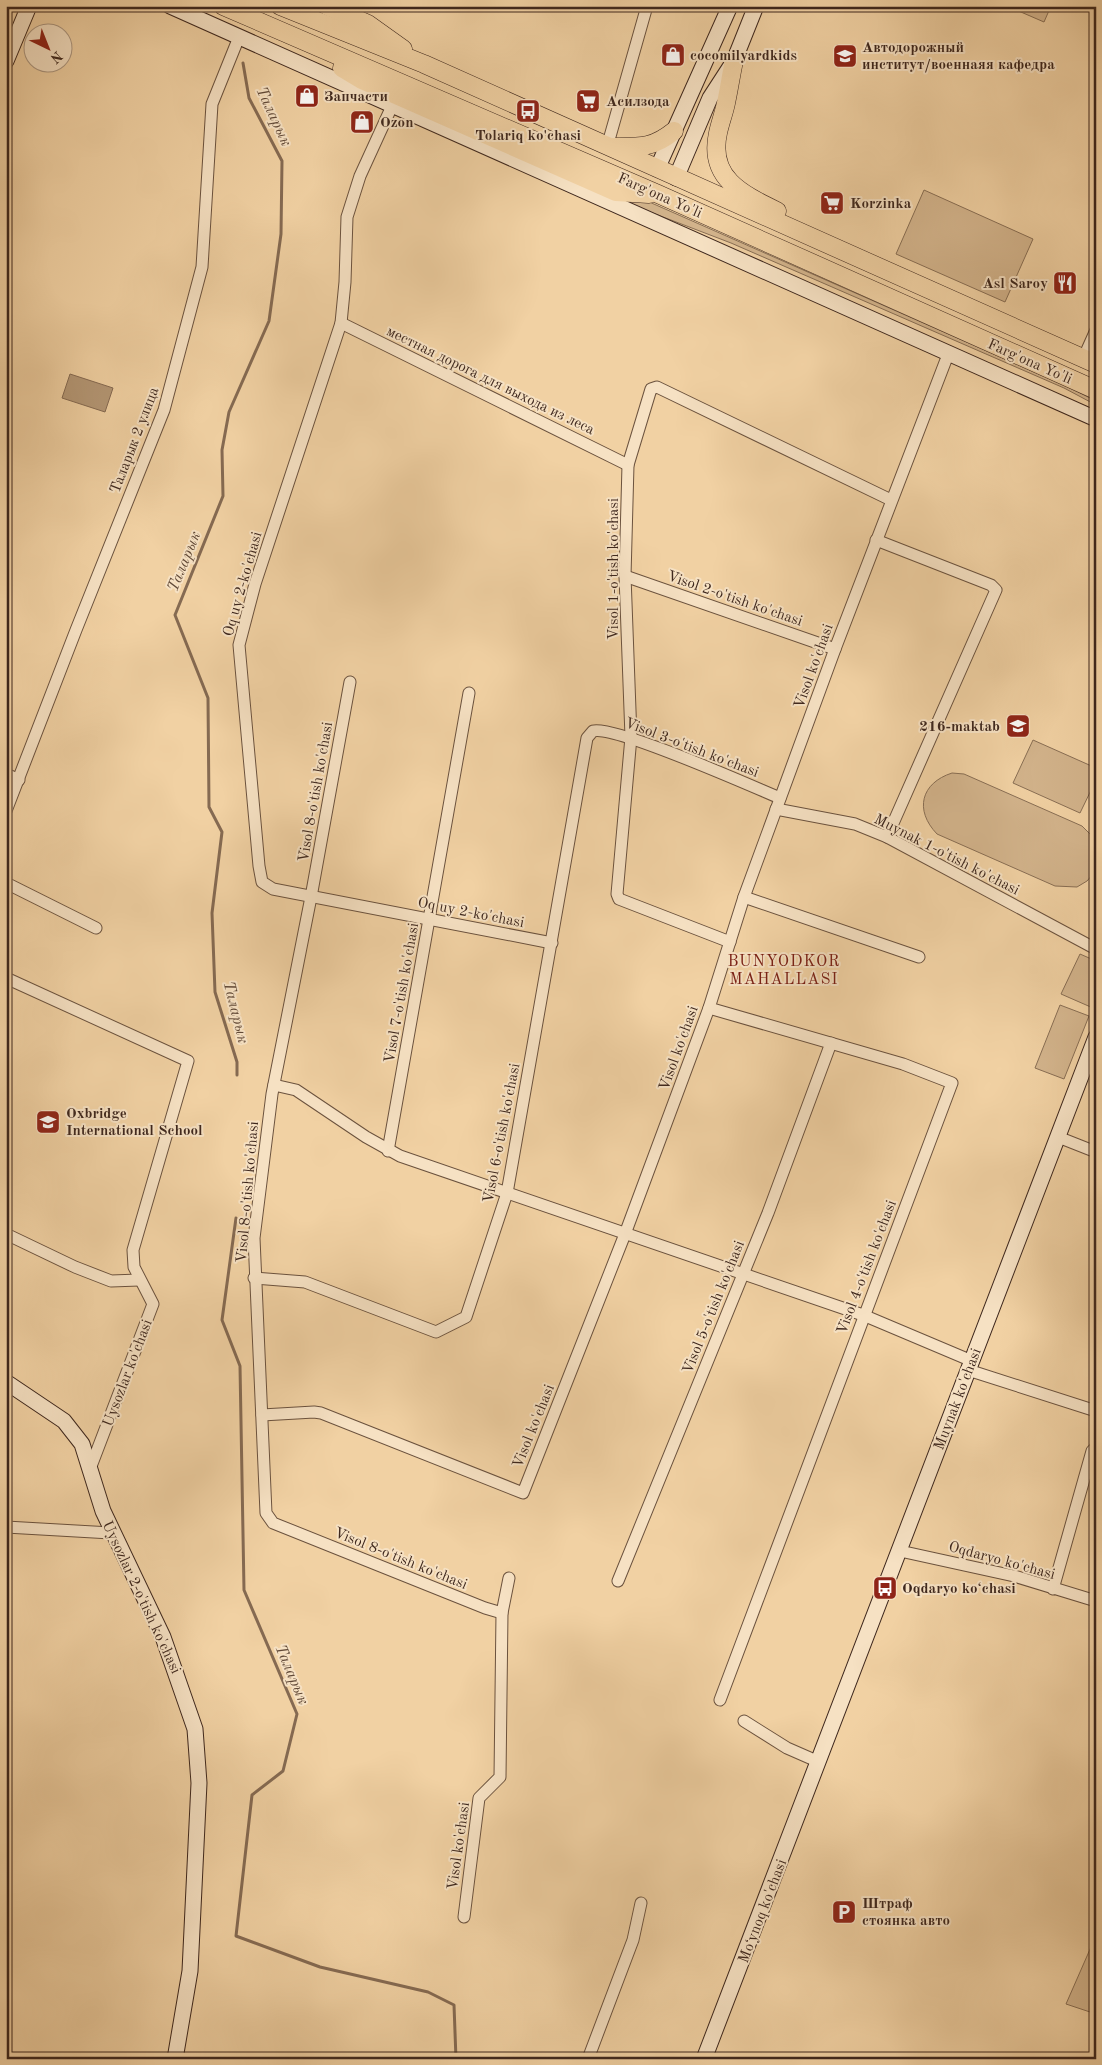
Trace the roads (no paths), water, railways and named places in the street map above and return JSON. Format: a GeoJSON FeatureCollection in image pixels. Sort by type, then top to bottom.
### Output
{"type":"FeatureCollection","features":[{"type":"Feature","properties":{"kind":"main road"},"geometry":{"type":"LineString","coordinates":[[223,6],[278,30],[362,80],[616,192],[658,194],[676,178]]}},
{"type":"Feature","properties":{"kind":"main road","name":"Farg'ona Yo'li"},"geometry":{"type":"LineString","coordinates":[[280,6],[424,64],[1090,362]]}},
{"type":"Feature","properties":{"kind":"main road"},"geometry":{"type":"LineString","coordinates":[[327,6],[368,24],[424,64]]}},
{"type":"Feature","properties":{"kind":"main road"},"geometry":{"type":"LineString","coordinates":[[734,61],[728,87],[705,148],[706,166],[710,176],[728,191],[791,223],[828,246]]}},
{"type":"Feature","properties":{"kind":"main road"},"geometry":{"type":"LineString","coordinates":[[606,147],[648,146],[661,141],[674,131]]}},
{"type":"Feature","properties":{"kind":"main road"},"geometry":{"type":"LineString","coordinates":[[657,169],[658,194]]}},
{"type":"Feature","properties":{"kind":"main road","name":"Farg'ona Yo'li"},"geometry":{"type":"LineString","coordinates":[[658,194],[1096,390]]}},
{"type":"Feature","properties":{"kind":"street"},"geometry":{"type":"LineString","coordinates":[[6,61],[29,6]]}},
{"type":"Feature","properties":{"kind":"street","name":"Farg'ona Yo'li"},"geometry":{"type":"LineString","coordinates":[[170,6],[1096,419]]}},
{"type":"Feature","properties":{"kind":"street"},"geometry":{"type":"LineString","coordinates":[[606,147],[647,6]]}},
{"type":"Feature","properties":{"kind":"street"},"geometry":{"type":"LineString","coordinates":[[657,169],[730,6]]}},
{"type":"Feature","properties":{"kind":"street"},"geometry":{"type":"LineString","coordinates":[[676,178],[710,98],[734,61],[756,6]]}},
{"type":"Feature","properties":{"kind":"street","name":"Таларык 2 улица"},"geometry":{"type":"LineString","coordinates":[[6,811],[164,410],[202,267],[212,104],[240,37]]}},
{"type":"Feature","properties":{"kind":"street","name":"Oq uy 2-ko'chasi"},"geometry":{"type":"LineString","coordinates":[[392,106],[360,176],[347,218],[345,282],[341,323],[255,584],[239,645],[262,882],[273,889],[311,897],[552,943]]}},
{"type":"Feature","properties":{"kind":"street","name":"местная дорога для выхода из леса"},"geometry":{"type":"LineString","coordinates":[[341,323],[628,465]]}},
{"type":"Feature","properties":{"kind":"street"},"geometry":{"type":"LineString","coordinates":[[1090,362],[1096,330]]}},
{"type":"Feature","properties":{"kind":"street","name":"Visol ko'chasi"},"geometry":{"type":"LineString","coordinates":[[262,1415],[321,1413],[523,1493],[625,1234],[709,1008],[744,897],[778,803],[891,500],[949,352]]}},
{"type":"Feature","properties":{"kind":"street","name":"Visol 1-o'tish ko'chasi"},"geometry":{"type":"LineString","coordinates":[[730,942],[618,897],[631,737],[626,576],[628,465],[651,389],[657,387],[891,500]]}},
{"type":"Feature","properties":{"kind":"street"},"geometry":{"type":"LineString","coordinates":[[876,540],[991,585],[996,590],[887,837]]}},
{"type":"Feature","properties":{"kind":"street","name":"Visol 2-o'tish ko'chasi"},"geometry":{"type":"LineString","coordinates":[[626,576],[835,648]]}},
{"type":"Feature","properties":{"kind":"street","name":"Visol 8-o'tish ko'chasi"},"geometry":{"type":"LineString","coordinates":[[350,682],[311,897],[274,1085],[254,1238],[254,1278],[266,1512],[273,1523],[485,1608],[502,1613]]}},
{"type":"Feature","properties":{"kind":"street","name":"Visol 7-o'tish ko'chasi"},"geometry":{"type":"LineString","coordinates":[[388,1150],[469,693]]}},
{"type":"Feature","properties":{"kind":"street","name":"Visol 3-o'tish ko'chasi"},"geometry":{"type":"LineString","coordinates":[[593,731],[601,730],[631,737],[778,803]]}},
{"type":"Feature","properties":{"kind":"street","name":"Visol 6-o'tish ko'chasi"},"geometry":{"type":"LineString","coordinates":[[254,1278],[305,1282],[424,1328],[441,1331],[466,1318],[507,1193],[587,738],[593,731]]}},
{"type":"Feature","properties":{"kind":"street"},"geometry":{"type":"LineString","coordinates":[[6,774],[19,780]]}},
{"type":"Feature","properties":{"kind":"street","name":"Muynak 1-o'tish ko'chasi"},"geometry":{"type":"LineString","coordinates":[[778,803],[855,824],[887,837],[1096,949]]}},
{"type":"Feature","properties":{"kind":"street"},"geometry":{"type":"LineString","coordinates":[[6,883],[96,928]]}},
{"type":"Feature","properties":{"kind":"street"},"geometry":{"type":"LineString","coordinates":[[744,897],[919,957]]}},
{"type":"Feature","properties":{"kind":"street","name":"Uysozlar ko'chasi"},"geometry":{"type":"LineString","coordinates":[[6,978],[188,1061],[133,1250],[134,1267],[153,1304],[90,1469]]}},
{"type":"Feature","properties":{"kind":"street","name":"Visol 4-o'tish ko'chasi"},"geometry":{"type":"LineString","coordinates":[[709,1008],[903,1064],[952,1084],[863,1315],[720,1700]]}},
{"type":"Feature","properties":{"kind":"street","name":"Muynak ko'chasi"},"geometry":{"type":"LineString","coordinates":[[819,1762],[1096,1037]]}},
{"type":"Feature","properties":{"kind":"street","name":"Visol 5-o'tish ko'chasi"},"geometry":{"type":"LineString","coordinates":[[618,1581],[743,1273],[819,1079],[831,1043]]}},
{"type":"Feature","properties":{"kind":"street"},"geometry":{"type":"LineString","coordinates":[[274,1085],[296,1090],[388,1150],[625,1234],[863,1315],[970,1365],[1096,1411]]}},
{"type":"Feature","properties":{"kind":"street"},"geometry":{"type":"LineString","coordinates":[[1058,1137],[1096,1152]]}},
{"type":"Feature","properties":{"kind":"street"},"geometry":{"type":"LineString","coordinates":[[6,1234],[75,1267],[111,1281],[139,1280]]}},
{"type":"Feature","properties":{"kind":"street","name":"Uysozlar 2-o'tish ko'chasi"},"geometry":{"type":"LineString","coordinates":[[6,1382],[70,1427],[82,1444],[111,1533],[163,1637],[190,1712],[198,1745],[199,1807],[190,1971],[175,2059]]}},
{"type":"Feature","properties":{"kind":"street"},"geometry":{"type":"LineString","coordinates":[[1053,1589],[1092,1451],[1096,1448]]}},
{"type":"Feature","properties":{"kind":"street"},"geometry":{"type":"LineString","coordinates":[[6,1527],[111,1533]]}},
{"type":"Feature","properties":{"kind":"street","name":"Oqdaryo ko'chasi"},"geometry":{"type":"LineString","coordinates":[[900,1551],[1014,1576],[1096,1601]]}},
{"type":"Feature","properties":{"kind":"street","name":"Visol ko'chasi"},"geometry":{"type":"LineString","coordinates":[[464,1918],[479,1798],[500,1777],[502,1613],[509,1578]]}},
{"type":"Feature","properties":{"kind":"street"},"geometry":{"type":"LineString","coordinates":[[744,1721],[787,1748],[819,1762]]}},
{"type":"Feature","properties":{"kind":"street","name":"Moʻynoq ko'chasi"},"geometry":{"type":"LineString","coordinates":[[704,2059],[819,1762]]}},
{"type":"Feature","properties":{"kind":"street"},"geometry":{"type":"LineString","coordinates":[[588,2059],[633,1940],[641,1903]]}},
{"type":"Feature","properties":{"kind":"waterway","name":"Таларык"},"geometry":{"type":"LineString","coordinates":[[237,1075],[237,1062],[215,992],[212,913],[222,832],[209,807],[208,698],[175,615],[223,496],[222,450],[229,412],[269,321],[281,234],[282,161],[249,98],[243,63]]}},
{"type":"Feature","properties":{"kind":"waterway","name":"Таларык"},"geometry":{"type":"LineString","coordinates":[[236,1218],[222,1320],[240,1366],[244,1590],[297,1714],[283,1771],[252,1795],[236,1936],[320,1967],[428,1992],[454,2005],[456,2059]]}},
{"type":"Feature","properties":{"kind":"place","name":"cocomilyardkids"},"geometry":{"type":"Point","coordinates":[673,55]}},
{"type":"Feature","properties":{"kind":"place","name":"Автодорожный институт/военнаяя кафедра"},"geometry":{"type":"Point","coordinates":[845,56]}},
{"type":"Feature","properties":{"kind":"place","name":"Запчасти"},"geometry":{"type":"Point","coordinates":[307,96]}},
{"type":"Feature","properties":{"kind":"place","name":"Асилзода"},"geometry":{"type":"Point","coordinates":[588,101]}},
{"type":"Feature","properties":{"kind":"place","name":"Tolariq ko'chasi"},"geometry":{"type":"Point","coordinates":[528,111]}},
{"type":"Feature","properties":{"kind":"place","name":"Ozon"},"geometry":{"type":"Point","coordinates":[362,122]}},
{"type":"Feature","properties":{"kind":"place","name":"Korzinka"},"geometry":{"type":"Point","coordinates":[832,203]}},
{"type":"Feature","properties":{"kind":"place","name":"Asl Saroy"},"geometry":{"type":"Point","coordinates":[1065,283]}},
{"type":"Feature","properties":{"kind":"place","name":"216-maktab"},"geometry":{"type":"Point","coordinates":[1018,726]}},
{"type":"Feature","properties":{"kind":"place","name":"Oxbridge International School"},"geometry":{"type":"Point","coordinates":[48,1122]}},
{"type":"Feature","properties":{"kind":"place","name":"Oqdaryo koʻchasi"},"geometry":{"type":"Point","coordinates":[885,1588]}},
{"type":"Feature","properties":{"kind":"place","name":"Штраф стоянка авто"},"geometry":{"type":"Point","coordinates":[844,1912]}},
{"type":"Feature","properties":{"kind":"district","name":"BUNYODKOR MAHALLASI"},"geometry":{"type":"Point","coordinates":[784,969]}}]}
